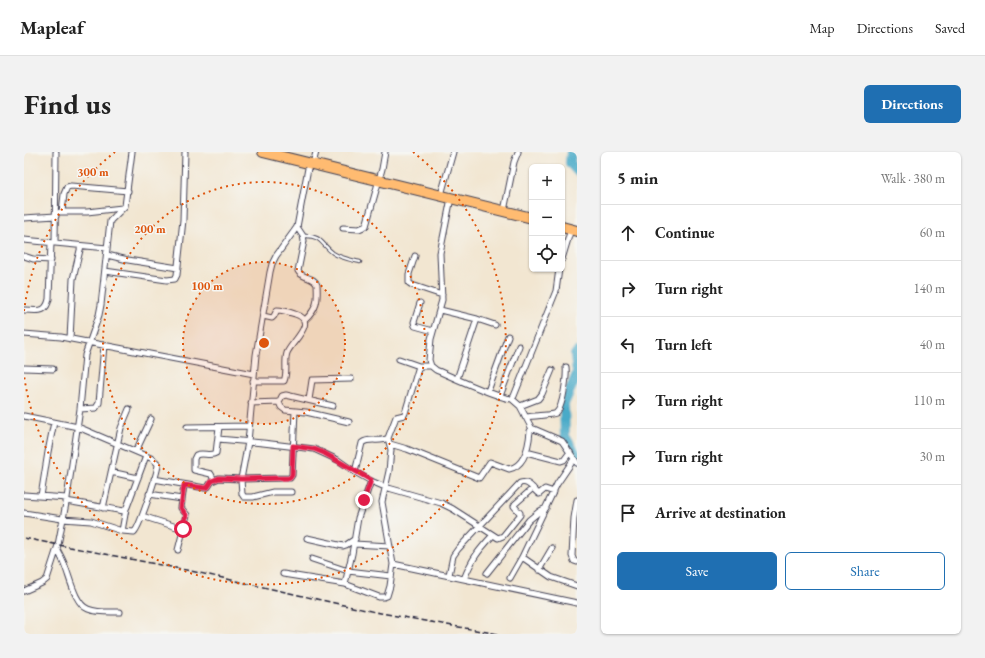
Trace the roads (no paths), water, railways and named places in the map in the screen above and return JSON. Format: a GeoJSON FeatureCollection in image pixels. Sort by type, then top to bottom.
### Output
{"type":"FeatureCollection","features":[{"type":"Feature","properties":{"kind":"highway"},"geometry":{"type":"LineString","coordinates":[[263,152],[529,217]]}},
{"type":"Feature","properties":{"kind":"street"},"geometry":{"type":"LineString","coordinates":[[24,310],[44,309],[48,304],[56,214],[56,152]]}},
{"type":"Feature","properties":{"kind":"street"},"geometry":{"type":"LineString","coordinates":[[24,590],[42,583],[47,579],[57,549],[67,500],[78,427],[85,355],[88,342],[100,311],[110,221],[126,203],[132,152]]}},
{"type":"Feature","properties":{"kind":"street"},"geometry":{"type":"LineString","coordinates":[[105,271],[172,280],[175,279],[178,268],[182,220],[185,152]]}},
{"type":"Feature","properties":{"kind":"street"},"geometry":{"type":"LineString","coordinates":[[291,492],[273,492],[253,497],[244,497],[242,494],[241,479],[248,442],[254,374],[272,264],[296,227],[311,163],[316,152]]}},
{"type":"Feature","properties":{"kind":"street"},"geometry":{"type":"LineString","coordinates":[[343,228],[359,229],[366,226],[385,152]]}},
{"type":"Feature","properties":{"kind":"street"},"geometry":{"type":"LineString","coordinates":[[355,472],[362,443],[366,440],[389,441],[478,478],[490,462],[512,469],[522,459],[526,452],[532,429],[520,406],[512,399],[500,396],[436,370],[431,366],[429,360],[433,331],[440,310],[442,295],[440,253],[453,152]]}},
{"type":"Feature","properties":{"kind":"street"},"geometry":{"type":"LineString","coordinates":[[504,211],[514,162],[518,152]]}},
{"type":"Feature","properties":{"kind":"street"},"geometry":{"type":"LineString","coordinates":[[62,212],[65,190],[67,187],[71,186],[128,191]]}},
{"type":"Feature","properties":{"kind":"street"},"geometry":{"type":"LineString","coordinates":[[24,218],[62,212],[87,212],[123,208]]}},
{"type":"Feature","properties":{"kind":"street"},"geometry":{"type":"LineString","coordinates":[[253,381],[284,381],[286,375],[287,353],[302,332],[305,320],[313,313],[315,308],[318,289],[316,282],[301,275],[298,271],[304,241],[303,236],[296,227]]}},
{"type":"Feature","properties":{"kind":"street"},"geometry":{"type":"LineString","coordinates":[[565,248],[570,229]]}},
{"type":"Feature","properties":{"kind":"street"},"geometry":{"type":"LineString","coordinates":[[24,240],[107,248]]}},
{"type":"Feature","properties":{"kind":"street"},"geometry":{"type":"LineString","coordinates":[[70,339],[73,279],[81,246]]}},
{"type":"Feature","properties":{"kind":"street"},"geometry":{"type":"LineString","coordinates":[[107,255],[178,268]]}},
{"type":"Feature","properties":{"kind":"street"},"geometry":{"type":"LineString","coordinates":[[24,256],[33,259],[51,260]]}},
{"type":"Feature","properties":{"kind":"street"},"geometry":{"type":"LineString","coordinates":[[415,256],[409,274],[409,283],[442,295]]}},
{"type":"Feature","properties":{"kind":"street"},"geometry":{"type":"LineString","coordinates":[[512,399],[556,291],[559,272]]}},
{"type":"Feature","properties":{"kind":"street"},"geometry":{"type":"LineString","coordinates":[[420,303],[414,322],[415,326],[433,331]]}},
{"type":"Feature","properties":{"kind":"street"},"geometry":{"type":"LineString","coordinates":[[263,316],[273,318],[278,310],[299,315],[305,320]]}},
{"type":"Feature","properties":{"kind":"street"},"geometry":{"type":"LineString","coordinates":[[440,310],[495,325]]}},
{"type":"Feature","properties":{"kind":"street"},"geometry":{"type":"LineString","coordinates":[[458,379],[477,319]]}},
{"type":"Feature","properties":{"kind":"street"},"geometry":{"type":"LineString","coordinates":[[24,334],[53,336],[88,342],[254,374]]}},
{"type":"Feature","properties":{"kind":"street"},"geometry":{"type":"LineString","coordinates":[[488,391],[508,336]]}},
{"type":"Feature","properties":{"kind":"street"},"geometry":{"type":"LineString","coordinates":[[80,409],[96,408],[99,403],[104,345]]}},
{"type":"Feature","properties":{"kind":"street"},"geometry":{"type":"LineString","coordinates":[[500,396],[519,346]]}},
{"type":"Feature","properties":{"kind":"street"},"geometry":{"type":"LineString","coordinates":[[399,359],[419,366],[431,366]]}},
{"type":"Feature","properties":{"kind":"street"},"geometry":{"type":"LineString","coordinates":[[283,574],[345,584],[384,597],[388,593],[393,564],[382,502],[389,471],[391,450],[389,441],[396,417],[405,414],[419,366]]}},
{"type":"Feature","properties":{"kind":"street"},"geometry":{"type":"LineString","coordinates":[[525,417],[552,415],[557,413],[565,386],[566,367]]}},
{"type":"Feature","properties":{"kind":"street"},"geometry":{"type":"LineString","coordinates":[[24,368],[53,369]]}},
{"type":"Feature","properties":{"kind":"street"},"geometry":{"type":"LineString","coordinates":[[520,406],[538,399],[542,394],[552,370]]}},
{"type":"Feature","properties":{"kind":"street"},"geometry":{"type":"LineString","coordinates":[[309,400],[312,380],[351,379]]}},
{"type":"Feature","properties":{"kind":"street"},"geometry":{"type":"LineString","coordinates":[[333,406],[286,395],[282,396],[279,402],[282,409],[316,414],[349,422]]}},
{"type":"Feature","properties":{"kind":"street"},"geometry":{"type":"LineString","coordinates":[[251,403],[279,402]]}},
{"type":"Feature","properties":{"kind":"street"},"geometry":{"type":"LineString","coordinates":[[103,508],[121,428],[129,409]]}},
{"type":"Feature","properties":{"kind":"street"},"geometry":{"type":"LineString","coordinates":[[154,479],[205,488],[208,487],[214,480],[219,478],[290,478],[292,475],[295,411]]}},
{"type":"Feature","properties":{"kind":"street"},"geometry":{"type":"LineString","coordinates":[[24,416],[78,427],[136,451],[153,459],[158,464],[142,516],[135,531],[131,533],[91,521],[62,519],[24,513]]}},
{"type":"Feature","properties":{"kind":"street"},"geometry":{"type":"LineString","coordinates":[[136,451],[151,419]]}},
{"type":"Feature","properties":{"kind":"street"},"geometry":{"type":"LineString","coordinates":[[41,496],[54,422]]}},
{"type":"Feature","properties":{"kind":"street"},"geometry":{"type":"LineString","coordinates":[[214,480],[211,474],[194,470],[194,459],[196,455],[199,454],[210,455],[216,453],[219,426]]}},
{"type":"Feature","properties":{"kind":"street"},"geometry":{"type":"LineString","coordinates":[[187,427],[249,426]]}},
{"type":"Feature","properties":{"kind":"street"},"geometry":{"type":"LineString","coordinates":[[510,578],[565,471],[575,461],[562,441],[538,429],[532,429]]}},
{"type":"Feature","properties":{"kind":"street"},"geometry":{"type":"LineString","coordinates":[[218,439],[314,449],[338,460],[355,472],[385,487],[441,503],[465,516],[498,538],[503,536],[520,515],[520,512],[515,508],[515,504],[532,488]]}},
{"type":"Feature","properties":{"kind":"street"},"geometry":{"type":"LineString","coordinates":[[526,452],[561,461],[564,460],[570,452]]}},
{"type":"Feature","properties":{"kind":"street"},"geometry":{"type":"LineString","coordinates":[[122,531],[126,509],[146,456]]}},
{"type":"Feature","properties":{"kind":"street"},"geometry":{"type":"LineString","coordinates":[[111,472],[138,478]]}},
{"type":"Feature","properties":{"kind":"street"},"geometry":{"type":"LineString","coordinates":[[345,584],[360,510],[371,480]]}},
{"type":"Feature","properties":{"kind":"street"},"geometry":{"type":"LineString","coordinates":[[448,575],[453,556],[458,549],[520,483],[527,483],[539,494],[545,489],[554,492]]}},
{"type":"Feature","properties":{"kind":"street"},"geometry":{"type":"LineString","coordinates":[[178,550],[186,515],[181,510],[184,485]]}},
{"type":"Feature","properties":{"kind":"street"},"geometry":{"type":"LineString","coordinates":[[149,494],[182,499]]}},
{"type":"Feature","properties":{"kind":"street"},"geometry":{"type":"LineString","coordinates":[[24,495],[67,500],[121,511],[126,509]]}},
{"type":"Feature","properties":{"kind":"street"},"geometry":{"type":"LineString","coordinates":[[577,500],[572,556],[574,561],[577,562]]}},
{"type":"Feature","properties":{"kind":"street"},"geometry":{"type":"LineString","coordinates":[[487,574],[529,520],[546,508]]}},
{"type":"Feature","properties":{"kind":"street"},"geometry":{"type":"LineString","coordinates":[[142,516],[183,529]]}},
{"type":"Feature","properties":{"kind":"street"},"geometry":{"type":"LineString","coordinates":[[464,579],[470,562],[493,535]]}},
{"type":"Feature","properties":{"kind":"street"},"geometry":{"type":"LineString","coordinates":[[307,538],[343,546],[354,541],[390,546]]}},
{"type":"Feature","properties":{"kind":"street"},"geometry":{"type":"LineString","coordinates":[[540,570],[552,548]]}},
{"type":"Feature","properties":{"kind":"street"},"geometry":{"type":"LineString","coordinates":[[57,549],[75,592],[83,606],[88,609],[103,612],[120,612]]}},
{"type":"Feature","properties":{"kind":"street"},"geometry":{"type":"LineString","coordinates":[[522,557],[540,570],[562,582],[577,586]]}},
{"type":"Feature","properties":{"kind":"street"},"geometry":{"type":"LineString","coordinates":[[312,559],[348,571],[390,576]]}},
{"type":"Feature","properties":{"kind":"street"},"geometry":{"type":"LineString","coordinates":[[393,564],[577,603]]}},
{"type":"Feature","properties":{"kind":"lane"},"geometry":{"type":"LineString","coordinates":[[303,236],[315,237],[333,253],[360,262]]}},
{"type":"Feature","properties":{"kind":"waterway"},"geometry":{"type":"LineString","coordinates":[[571,152],[570,163],[577,171]]}},
{"type":"Feature","properties":{"kind":"waterway"},"geometry":{"type":"LineString","coordinates":[[577,352],[575,355],[577,371]]}},
{"type":"Feature","properties":{"kind":"waterway"},"geometry":{"type":"LineString","coordinates":[[577,374],[564,404],[565,436],[577,457]]}},
{"type":"Feature","properties":{"kind":"railway"},"geometry":{"type":"LineString","coordinates":[[24,538],[191,571],[375,612],[498,634]]}}]}
